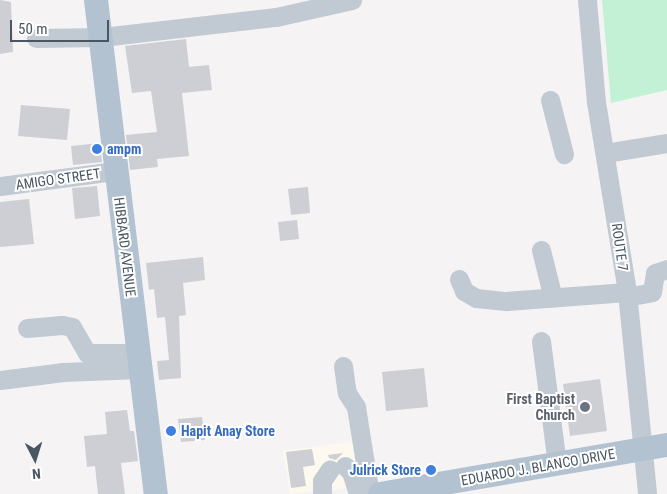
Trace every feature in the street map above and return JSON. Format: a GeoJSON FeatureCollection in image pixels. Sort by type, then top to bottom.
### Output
{"type":"FeatureCollection","features":[{"type":"Feature","properties":{"kind":"main road","name":"HIBBARD AVENUE"},"geometry":{"type":"LineString","coordinates":[[96,0],[156,494]]}},
{"type":"Feature","properties":{"kind":"main road","name":"EDUARDO J. BLANCO DRIVE"},"geometry":{"type":"LineString","coordinates":[[380,494],[667,445]]}},
{"type":"Feature","properties":{"kind":"street"},"geometry":{"type":"LineString","coordinates":[[36,38],[102,37],[276,17],[352,0]]}},
{"type":"Feature","properties":{"kind":"street","name":"ROUTE 7"},"geometry":{"type":"LineString","coordinates":[[587,0],[596,102],[627,295],[646,494]]}},
{"type":"Feature","properties":{"kind":"street"},"geometry":{"type":"LineString","coordinates":[[550,100],[564,154]]}},
{"type":"Feature","properties":{"kind":"street"},"geometry":{"type":"LineString","coordinates":[[605,153],[667,143]]}},
{"type":"Feature","properties":{"kind":"street","name":"AMIGO STREET"},"geometry":{"type":"LineString","coordinates":[[0,186],[116,171]]}},
{"type":"Feature","properties":{"kind":"street"},"geometry":{"type":"LineString","coordinates":[[541,250],[553,298]]}},
{"type":"Feature","properties":{"kind":"street"},"geometry":{"type":"LineString","coordinates":[[459,279],[464,290],[476,298],[506,301],[652,292],[654,273],[667,269]]}},
{"type":"Feature","properties":{"kind":"street"},"geometry":{"type":"LineString","coordinates":[[27,328],[62,325],[72,328],[87,353],[139,361]]}},
{"type":"Feature","properties":{"kind":"street"},"geometry":{"type":"LineString","coordinates":[[541,341],[557,464]]}},
{"type":"Feature","properties":{"kind":"street"},"geometry":{"type":"LineString","coordinates":[[0,380],[139,361]]}},
{"type":"Feature","properties":{"kind":"street"},"geometry":{"type":"LineString","coordinates":[[343,366],[347,393],[356,407],[370,494]]}},
{"type":"Feature","properties":{"kind":"street"},"geometry":{"type":"LineString","coordinates":[[322,494],[322,481],[337,468],[351,472],[358,494]]}},
{"type":"Feature","properties":{"kind":"shaded area"},"geometry":{"type":"Polygon","coordinates":[[[357,441],[364,486],[290,494],[283,451],[357,441]]]}},
{"type":"Feature","properties":{"kind":"green space"},"geometry":{"type":"Polygon","coordinates":[[[602,0],[667,0],[667,90],[611,103],[602,0]]]}},
{"type":"Feature","properties":{"kind":"building"},"geometry":{"type":"Polygon","coordinates":[[[0,0],[11,2],[13,52],[0,54],[0,0]]]}},
{"type":"Feature","properties":{"kind":"building"},"geometry":{"type":"Polygon","coordinates":[[[186,39],[189,67],[209,65],[212,90],[182,93],[189,156],[157,159],[158,167],[130,170],[126,135],[157,132],[151,91],[132,93],[125,46],[186,39]]]}},
{"type":"Feature","properties":{"kind":"building"},"geometry":{"type":"Polygon","coordinates":[[[21,105],[70,109],[67,140],[18,136],[21,105]]]}},
{"type":"Feature","properties":{"kind":"building"},"geometry":{"type":"Polygon","coordinates":[[[100,143],[102,162],[73,165],[71,146],[100,143]]]}},
{"type":"Feature","properties":{"kind":"building"},"geometry":{"type":"Polygon","coordinates":[[[97,186],[100,216],[75,219],[72,188],[97,186]]]}},
{"type":"Feature","properties":{"kind":"building"},"geometry":{"type":"Polygon","coordinates":[[[308,187],[310,213],[291,215],[288,189],[308,187]]]}},
{"type":"Feature","properties":{"kind":"building"},"geometry":{"type":"Polygon","coordinates":[[[29,199],[34,244],[0,247],[0,202],[29,199]]]}},
{"type":"Feature","properties":{"kind":"building"},"geometry":{"type":"Polygon","coordinates":[[[297,220],[299,239],[280,241],[278,222],[297,220]]]}},
{"type":"Feature","properties":{"kind":"building"},"geometry":{"type":"Polygon","coordinates":[[[203,257],[205,280],[183,283],[186,315],[179,316],[181,378],[159,380],[157,361],[169,360],[165,317],[157,318],[154,289],[149,290],[146,263],[203,257]]]}},
{"type":"Feature","properties":{"kind":"building"},"geometry":{"type":"Polygon","coordinates":[[[424,368],[428,407],[386,411],[382,372],[424,368]]]}},
{"type":"Feature","properties":{"kind":"building","name":"First Baptist Church"},"geometry":{"type":"Polygon","coordinates":[[[600,379],[607,431],[570,436],[563,384],[600,379]]]}},
{"type":"Feature","properties":{"kind":"building"},"geometry":{"type":"Polygon","coordinates":[[[127,410],[130,431],[134,431],[138,461],[121,463],[125,494],[98,494],[95,466],[87,467],[84,436],[107,434],[105,412],[127,410]]]}},
{"type":"Feature","properties":{"kind":"building"},"geometry":{"type":"Polygon","coordinates":[[[202,417],[205,440],[181,442],[178,419],[202,417]]]}},
{"type":"Feature","properties":{"kind":"building"},"geometry":{"type":"Polygon","coordinates":[[[312,449],[315,465],[303,467],[306,486],[291,488],[286,452],[312,449]]]}},
{"type":"Feature","properties":{"kind":"building"},"geometry":{"type":"Polygon","coordinates":[[[343,453],[336,460],[329,458],[328,455],[343,453]]]}},
{"type":"Feature","properties":{"kind":"place","name":"ampm"},"geometry":{"type":"Point","coordinates":[97,149]}},
{"type":"Feature","properties":{"kind":"place","name":"First Baptist Church"},"geometry":{"type":"Point","coordinates":[585,407]}},
{"type":"Feature","properties":{"kind":"place","name":"Hapit Anay Store"},"geometry":{"type":"Point","coordinates":[171,431]}},
{"type":"Feature","properties":{"kind":"place","name":"Julrick Store"},"geometry":{"type":"Point","coordinates":[431,470]}}]}
